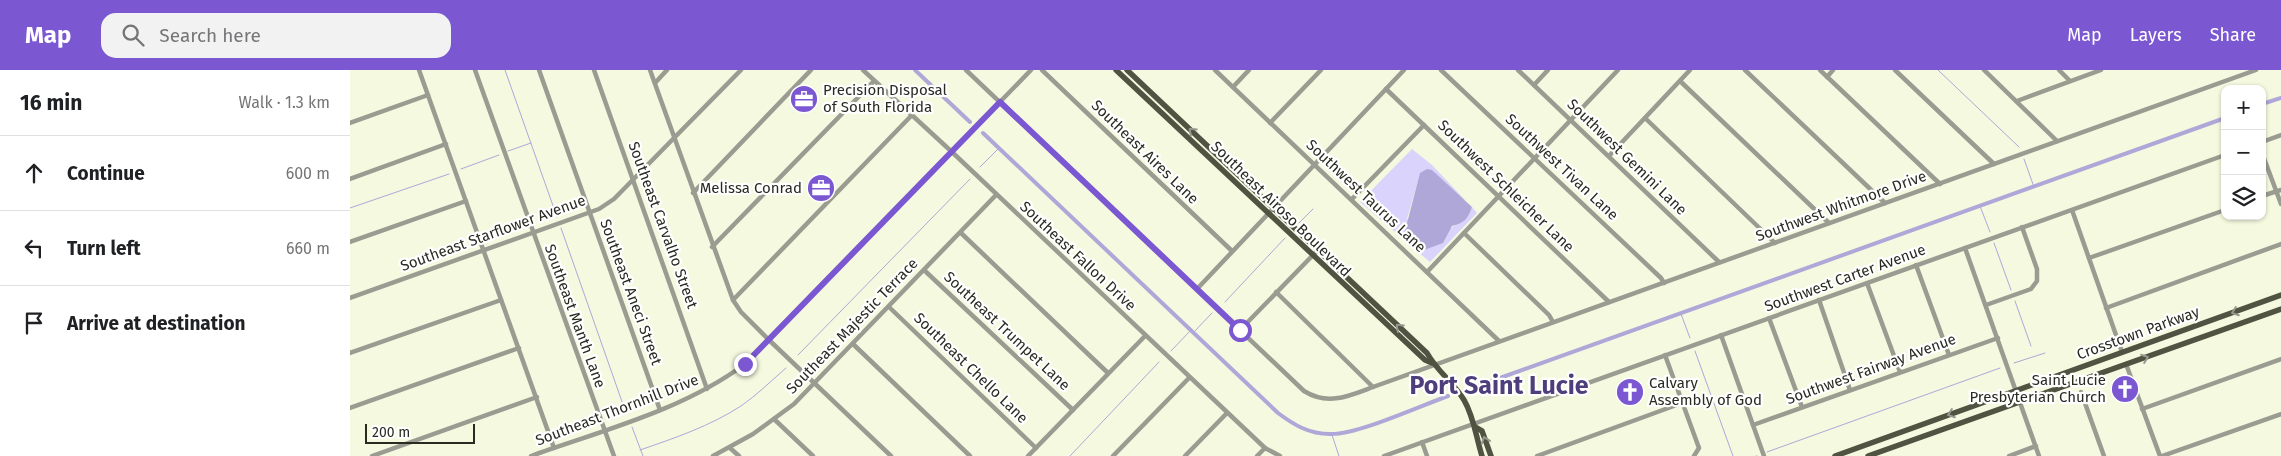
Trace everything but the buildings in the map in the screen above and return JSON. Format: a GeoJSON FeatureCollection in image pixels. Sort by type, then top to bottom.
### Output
{"type":"FeatureCollection","features":[{"type":"Feature","properties":{"kind":"main road","name":"Southeast Airoso Boulevard"},"geometry":{"type":"LineString","coordinates":[[1116,70],[1312,256],[1419,355],[1433,364]]}},
{"type":"Feature","properties":{"kind":"main road","name":"Southeast Airoso Boulevard"},"geometry":{"type":"LineString","coordinates":[[1127,70],[1427,353],[1433,364],[1464,401],[1475,425],[1475,435],[1482,456]]}},
{"type":"Feature","properties":{"kind":"main road","name":"Crosstown Parkway"},"geometry":{"type":"LineString","coordinates":[[1835,456],[2281,295]]}},
{"type":"Feature","properties":{"kind":"main road","name":"Crosstown Parkway"},"geometry":{"type":"LineString","coordinates":[[1868,456],[2281,309]]}},
{"type":"Feature","properties":{"kind":"main road","name":"Southeast Airoso Boulevard"},"geometry":{"type":"LineString","coordinates":[[1475,425],[1482,431],[1491,456]]}},
{"type":"Feature","properties":{"kind":"street"},"geometry":{"type":"LineString","coordinates":[[419,70],[554,448]]}},
{"type":"Feature","properties":{"kind":"street","name":"Southeast Manth Lane"},"geometry":{"type":"LineString","coordinates":[[475,70],[603,430],[614,456]]}},
{"type":"Feature","properties":{"kind":"street","name":"Southeast Aneci Street"},"geometry":{"type":"LineString","coordinates":[[539,70],[660,410]]}},
{"type":"Feature","properties":{"kind":"street","name":"Southeast Carvalho Street"},"geometry":{"type":"LineString","coordinates":[[594,70],[707,389]]}},
{"type":"Feature","properties":{"kind":"street"},"geometry":{"type":"LineString","coordinates":[[650,70],[712,247],[733,300],[741,312],[769,340],[891,456]]}},
{"type":"Feature","properties":{"kind":"street"},"geometry":{"type":"LineString","coordinates":[[655,83],[667,70]]}},
{"type":"Feature","properties":{"kind":"street","name":"Southeast Starflower Avenue"},"geometry":{"type":"LineString","coordinates":[[350,298],[590,213],[614,198],[675,139],[741,70]]}},
{"type":"Feature","properties":{"kind":"street"},"geometry":{"type":"LineString","coordinates":[[693,193],[810,70]]}},
{"type":"Feature","properties":{"kind":"street","name":"Southeast Fallon Drive"},"geometry":{"type":"LineString","coordinates":[[863,70],[952,152],[1189,378],[1265,448],[1280,456]]}},
{"type":"Feature","properties":{"kind":"street","name":"Southwest Whitmore Drive"},"geometry":{"type":"LineString","coordinates":[[966,70],[1312,396],[1330,400],[1373,387],[2256,70]]}},
{"type":"Feature","properties":{"kind":"street","name":"Southeast Thornhill Drive"},"geometry":{"type":"LineString","coordinates":[[531,456],[660,410],[707,389],[745,364],[1031,70]]}},
{"type":"Feature","properties":{"kind":"street","name":"Southeast Aires Lane"},"geometry":{"type":"LineString","coordinates":[[1042,70],[1232,251]]}},
{"type":"Feature","properties":{"kind":"street","name":"Southwest Taurus Lane"},"geometry":{"type":"LineString","coordinates":[[1215,70],[1428,270],[1499,341]]}},
{"type":"Feature","properties":{"kind":"street"},"geometry":{"type":"LineString","coordinates":[[1233,86],[1249,70]]}},
{"type":"Feature","properties":{"kind":"street"},"geometry":{"type":"LineString","coordinates":[[1270,123],[1321,70]]}},
{"type":"Feature","properties":{"kind":"street"},"geometry":{"type":"LineString","coordinates":[[1197,289],[1404,70]]}},
{"type":"Feature","properties":{"kind":"street","name":"Southwest Tivan Lane"},"geometry":{"type":"LineString","coordinates":[[1441,70],[1661,278],[1664,283]]}},
{"type":"Feature","properties":{"kind":"street","name":"Southwest Gemini Lane"},"geometry":{"type":"LineString","coordinates":[[1518,70],[1719,262]]}},
{"type":"Feature","properties":{"kind":"street"},"geometry":{"type":"LineString","coordinates":[[1534,85],[1548,70]]}},
{"type":"Feature","properties":{"kind":"street"},"geometry":{"type":"LineString","coordinates":[[1428,270],[1618,70]]}},
{"type":"Feature","properties":{"kind":"street"},"geometry":{"type":"LineString","coordinates":[[1609,156],[1690,70]]}},
{"type":"Feature","properties":{"kind":"street"},"geometry":{"type":"LineString","coordinates":[[1745,70],[1885,203]]}},
{"type":"Feature","properties":{"kind":"street"},"geometry":{"type":"LineString","coordinates":[[1820,70],[1940,184]]}},
{"type":"Feature","properties":{"kind":"street"},"geometry":{"type":"LineString","coordinates":[[1827,77],[1833,70]]}},
{"type":"Feature","properties":{"kind":"street"},"geometry":{"type":"LineString","coordinates":[[1896,70],[1994,164]]}},
{"type":"Feature","properties":{"kind":"street"},"geometry":{"type":"LineString","coordinates":[[1984,70],[2057,141]]}},
{"type":"Feature","properties":{"kind":"street"},"geometry":{"type":"LineString","coordinates":[[2059,70],[2070,81]]}},
{"type":"Feature","properties":{"kind":"street"},"geometry":{"type":"LineString","coordinates":[[2017,101],[2101,70]]}},
{"type":"Feature","properties":{"kind":"street"},"geometry":{"type":"LineString","coordinates":[[712,247],[874,81]]}},
{"type":"Feature","properties":{"kind":"street"},"geometry":{"type":"LineString","coordinates":[[1680,81],[1829,223]]}},
{"type":"Feature","properties":{"kind":"street","name":"Southwest Schleicher Lane"},"geometry":{"type":"LineString","coordinates":[[1386,89],[1609,302]]}},
{"type":"Feature","properties":{"kind":"street"},"geometry":{"type":"LineString","coordinates":[[350,123],[428,95]]}},
{"type":"Feature","properties":{"kind":"street"},"geometry":{"type":"LineString","coordinates":[[733,300],[912,116]]}},
{"type":"Feature","properties":{"kind":"street"},"geometry":{"type":"LineString","coordinates":[[1644,118],[1775,243]]}},
{"type":"Feature","properties":{"kind":"street"},"geometry":{"type":"LineString","coordinates":[[1352,200],[1424,125]]}},
{"type":"Feature","properties":{"kind":"street"},"geometry":{"type":"LineString","coordinates":[[2266,141],[2281,135]]}},
{"type":"Feature","properties":{"kind":"street"},"geometry":{"type":"LineString","coordinates":[[350,178],[446,144]]}},
{"type":"Feature","properties":{"kind":"street","name":"Southwest Carter Avenue"},"geometry":{"type":"LineString","coordinates":[[1384,456],[2221,156]]}},
{"type":"Feature","properties":{"kind":"street"},"geometry":{"type":"LineString","coordinates":[[2266,162],[2279,190],[2281,204]]}},
{"type":"Feature","properties":{"kind":"street"},"geometry":{"type":"LineString","coordinates":[[2266,195],[2279,190]]}},
{"type":"Feature","properties":{"kind":"street","name":"Southeast Majestic Terrace"},"geometry":{"type":"LineString","coordinates":[[713,456],[730,448],[774,419],[814,383],[996,195]]}},
{"type":"Feature","properties":{"kind":"street"},"geometry":{"type":"LineString","coordinates":[[350,242],[466,201]]}},
{"type":"Feature","properties":{"kind":"street"},"geometry":{"type":"LineString","coordinates":[[2072,210],[2122,352]]}},
{"type":"Feature","properties":{"kind":"street"},"geometry":{"type":"LineString","coordinates":[[2089,258],[2221,211]]}},
{"type":"Feature","properties":{"kind":"street"},"geometry":{"type":"LineString","coordinates":[[1986,305],[2031,289],[2037,281],[2037,269],[2022,227]]}},
{"type":"Feature","properties":{"kind":"street"},"geometry":{"type":"LineString","coordinates":[[961,233],[1108,373]]}},
{"type":"Feature","properties":{"kind":"street"},"geometry":{"type":"LineString","coordinates":[[1464,233],[1549,315],[1553,322]]}},
{"type":"Feature","properties":{"kind":"street"},"geometry":{"type":"LineString","coordinates":[[2106,308],[2281,244]]}},
{"type":"Feature","properties":{"kind":"street"},"geometry":{"type":"LineString","coordinates":[[1965,248],[2039,456]]}},
{"type":"Feature","properties":{"kind":"street"},"geometry":{"type":"LineString","coordinates":[[1240,330],[1318,250]]}},
{"type":"Feature","properties":{"kind":"street"},"geometry":{"type":"LineString","coordinates":[[1916,265],[1949,355]]}},
{"type":"Feature","properties":{"kind":"street","name":"Southeast Trumpet Lane"},"geometry":{"type":"LineString","coordinates":[[924,270],[1073,410]]}},
{"type":"Feature","properties":{"kind":"street"},"geometry":{"type":"LineString","coordinates":[[1867,283],[1900,372]]}},
{"type":"Feature","properties":{"kind":"street"},"geometry":{"type":"LineString","coordinates":[[1276,292],[1373,387]]}},
{"type":"Feature","properties":{"kind":"street"},"geometry":{"type":"LineString","coordinates":[[350,353],[501,300]]}},
{"type":"Feature","properties":{"kind":"street"},"geometry":{"type":"LineString","coordinates":[[1818,300],[1850,390]]}},
{"type":"Feature","properties":{"kind":"street","name":"Southeast Chello Lane"},"geometry":{"type":"LineString","coordinates":[[888,307],[1036,448]]}},
{"type":"Feature","properties":{"kind":"street"},"geometry":{"type":"LineString","coordinates":[[1769,318],[1802,408]]}},
{"type":"Feature","properties":{"kind":"street"},"geometry":{"type":"LineString","coordinates":[[1028,456],[1145,336]]}},
{"type":"Feature","properties":{"kind":"street"},"geometry":{"type":"LineString","coordinates":[[1720,336],[1764,456]]}},
{"type":"Feature","properties":{"kind":"street","name":"Southwest Fairway Avenue"},"geometry":{"type":"LineString","coordinates":[[1753,425],[1998,338]]}},
{"type":"Feature","properties":{"kind":"street"},"geometry":{"type":"LineString","coordinates":[[853,344],[970,456]]}},
{"type":"Feature","properties":{"kind":"street"},"geometry":{"type":"LineString","coordinates":[[350,408],[519,348]]}},
{"type":"Feature","properties":{"kind":"street"},"geometry":{"type":"LineString","coordinates":[[1665,355],[1682,403],[1696,454]]}},
{"type":"Feature","properties":{"kind":"street"},"geometry":{"type":"LineString","coordinates":[[2142,409],[2281,359]]}},
{"type":"Feature","properties":{"kind":"street"},"geometry":{"type":"LineString","coordinates":[[2126,364],[2161,456],[2281,414]]}},
{"type":"Feature","properties":{"kind":"street"},"geometry":{"type":"LineString","coordinates":[[1113,456],[1189,378]]}},
{"type":"Feature","properties":{"kind":"street"},"geometry":{"type":"LineString","coordinates":[[2081,392],[2104,456]]}},
{"type":"Feature","properties":{"kind":"street"},"geometry":{"type":"LineString","coordinates":[[372,456],[537,397]]}},
{"type":"Feature","properties":{"kind":"street"},"geometry":{"type":"LineString","coordinates":[[1537,456],[1682,403]]}},
{"type":"Feature","properties":{"kind":"street"},"geometry":{"type":"LineString","coordinates":[[1185,456],[1227,413]]}},
{"type":"Feature","properties":{"kind":"street"},"geometry":{"type":"LineString","coordinates":[[774,419],[813,456]]}},
{"type":"Feature","properties":{"kind":"street"},"geometry":{"type":"LineString","coordinates":[[1422,442],[1428,456]]}},
{"type":"Feature","properties":{"kind":"street"},"geometry":{"type":"LineString","coordinates":[[2009,456],[2036,446]]}},
{"type":"Feature","properties":{"kind":"street"},"geometry":{"type":"LineString","coordinates":[[730,448],[739,456]]}},
{"type":"Feature","properties":{"kind":"street"},"geometry":{"type":"LineString","coordinates":[[1257,456],[1265,448]]}},
{"type":"Feature","properties":{"kind":"shaded area"},"geometry":{"type":"Polygon","coordinates":[[[1412,149],[1432,165],[1466,201],[1447,186],[1432,170],[1420,174],[1407,219],[1447,232],[1467,217],[1472,207],[1477,213],[1430,262],[1360,202],[1412,149]]]}},
{"type":"Feature","properties":{"kind":"shaded area"},"geometry":{"type":"Polygon","coordinates":[[[1427,169],[1432,170],[1472,207],[1465,220],[1452,226],[1443,243],[1424,250],[1406,235],[1405,231],[1420,173],[1427,169]]]}},
{"type":"Feature","properties":{"kind":"waterway"},"geometry":{"type":"LineString","coordinates":[[505,70],[557,217]]}},
{"type":"Feature","properties":{"kind":"waterway"},"geometry":{"type":"LineString","coordinates":[[915,70],[970,122]]}},
{"type":"Feature","properties":{"kind":"waterway"},"geometry":{"type":"LineString","coordinates":[[1938,70],[2019,147]]}},
{"type":"Feature","properties":{"kind":"waterway"},"geometry":{"type":"LineString","coordinates":[[2266,103],[2281,98]]}},
{"type":"Feature","properties":{"kind":"waterway"},"geometry":{"type":"LineString","coordinates":[[1472,388],[2221,119]]}},
{"type":"Feature","properties":{"kind":"waterway"},"geometry":{"type":"LineString","coordinates":[[983,133],[1278,413],[1296,425],[1322,434],[1342,433],[1372,425],[1448,396]]}},
{"type":"Feature","properties":{"kind":"waterway"},"geometry":{"type":"LineString","coordinates":[[508,151],[531,143]]}},
{"type":"Feature","properties":{"kind":"waterway"},"geometry":{"type":"LineString","coordinates":[[980,167],[998,149]]}},
{"type":"Feature","properties":{"kind":"waterway"},"geometry":{"type":"LineString","coordinates":[[461,169],[499,155]]}},
{"type":"Feature","properties":{"kind":"waterway"},"geometry":{"type":"LineString","coordinates":[[2024,159],[2034,187]]}},
{"type":"Feature","properties":{"kind":"waterway"},"geometry":{"type":"LineString","coordinates":[[350,208],[449,174]]}},
{"type":"Feature","properties":{"kind":"waterway"},"geometry":{"type":"LineString","coordinates":[[798,355],[970,179]]}},
{"type":"Feature","properties":{"kind":"waterway"},"geometry":{"type":"LineString","coordinates":[[1980,206],[1990,232]]}},
{"type":"Feature","properties":{"kind":"waterway"},"geometry":{"type":"LineString","coordinates":[[1299,223],[1313,209]]}},
{"type":"Feature","properties":{"kind":"waterway"},"geometry":{"type":"LineString","coordinates":[[561,228],[626,413]]}},
{"type":"Feature","properties":{"kind":"waterway"},"geometry":{"type":"LineString","coordinates":[[1225,302],[1285,238]]}},
{"type":"Feature","properties":{"kind":"waterway"},"geometry":{"type":"LineString","coordinates":[[1994,243],[2011,290]]}},
{"type":"Feature","properties":{"kind":"waterway"},"geometry":{"type":"LineString","coordinates":[[2015,301],[2031,346]]}},
{"type":"Feature","properties":{"kind":"waterway"},"geometry":{"type":"LineString","coordinates":[[1193,333],[1212,313]]}},
{"type":"Feature","properties":{"kind":"waterway"},"geometry":{"type":"LineString","coordinates":[[1681,314],[1690,338]]}},
{"type":"Feature","properties":{"kind":"waterway"},"geometry":{"type":"LineString","coordinates":[[1171,351],[1190,331]]}},
{"type":"Feature","properties":{"kind":"waterway"},"geometry":{"type":"LineString","coordinates":[[1695,351],[1733,456]]}},
{"type":"Feature","properties":{"kind":"waterway"},"geometry":{"type":"LineString","coordinates":[[2014,363],[2045,353]]}},
{"type":"Feature","properties":{"kind":"waterway"},"geometry":{"type":"LineString","coordinates":[[1070,456],[1159,362]]}},
{"type":"Feature","properties":{"kind":"waterway"},"geometry":{"type":"LineString","coordinates":[[640,450],[717,420],[753,397],[786,368]]}},
{"type":"Feature","properties":{"kind":"waterway"},"geometry":{"type":"LineString","coordinates":[[1767,452],[2000,368]]}},
{"type":"Feature","properties":{"kind":"waterway"},"geometry":{"type":"LineString","coordinates":[[632,427],[643,456]]}},
{"type":"Feature","properties":{"kind":"waterway"},"geometry":{"type":"LineString","coordinates":[[1332,435],[1339,456]]}},
{"type":"Feature","properties":{"kind":"place","name":"Precision Disposal of South Florida"},"geometry":{"type":"Point","coordinates":[804,99]}},
{"type":"Feature","properties":{"kind":"place","name":"Melissa Conrad"},"geometry":{"type":"Point","coordinates":[821,188]}},
{"type":"Feature","properties":{"kind":"place","name":"Saint Lucie Presbyterian Church"},"geometry":{"type":"Point","coordinates":[2125,389]}},
{"type":"Feature","properties":{"kind":"place","name":"Calvary Assembly of God"},"geometry":{"type":"Point","coordinates":[1630,392]}},
{"type":"Feature","properties":{"kind":"district","name":"Port Saint Lucie"},"geometry":{"type":"Point","coordinates":[1499,386]}},
{"type":"Feature","properties":{"kind":"route"},"geometry":{"type":"LineString","coordinates":[[745,364],[1000,102],[1240,330]]}}]}
